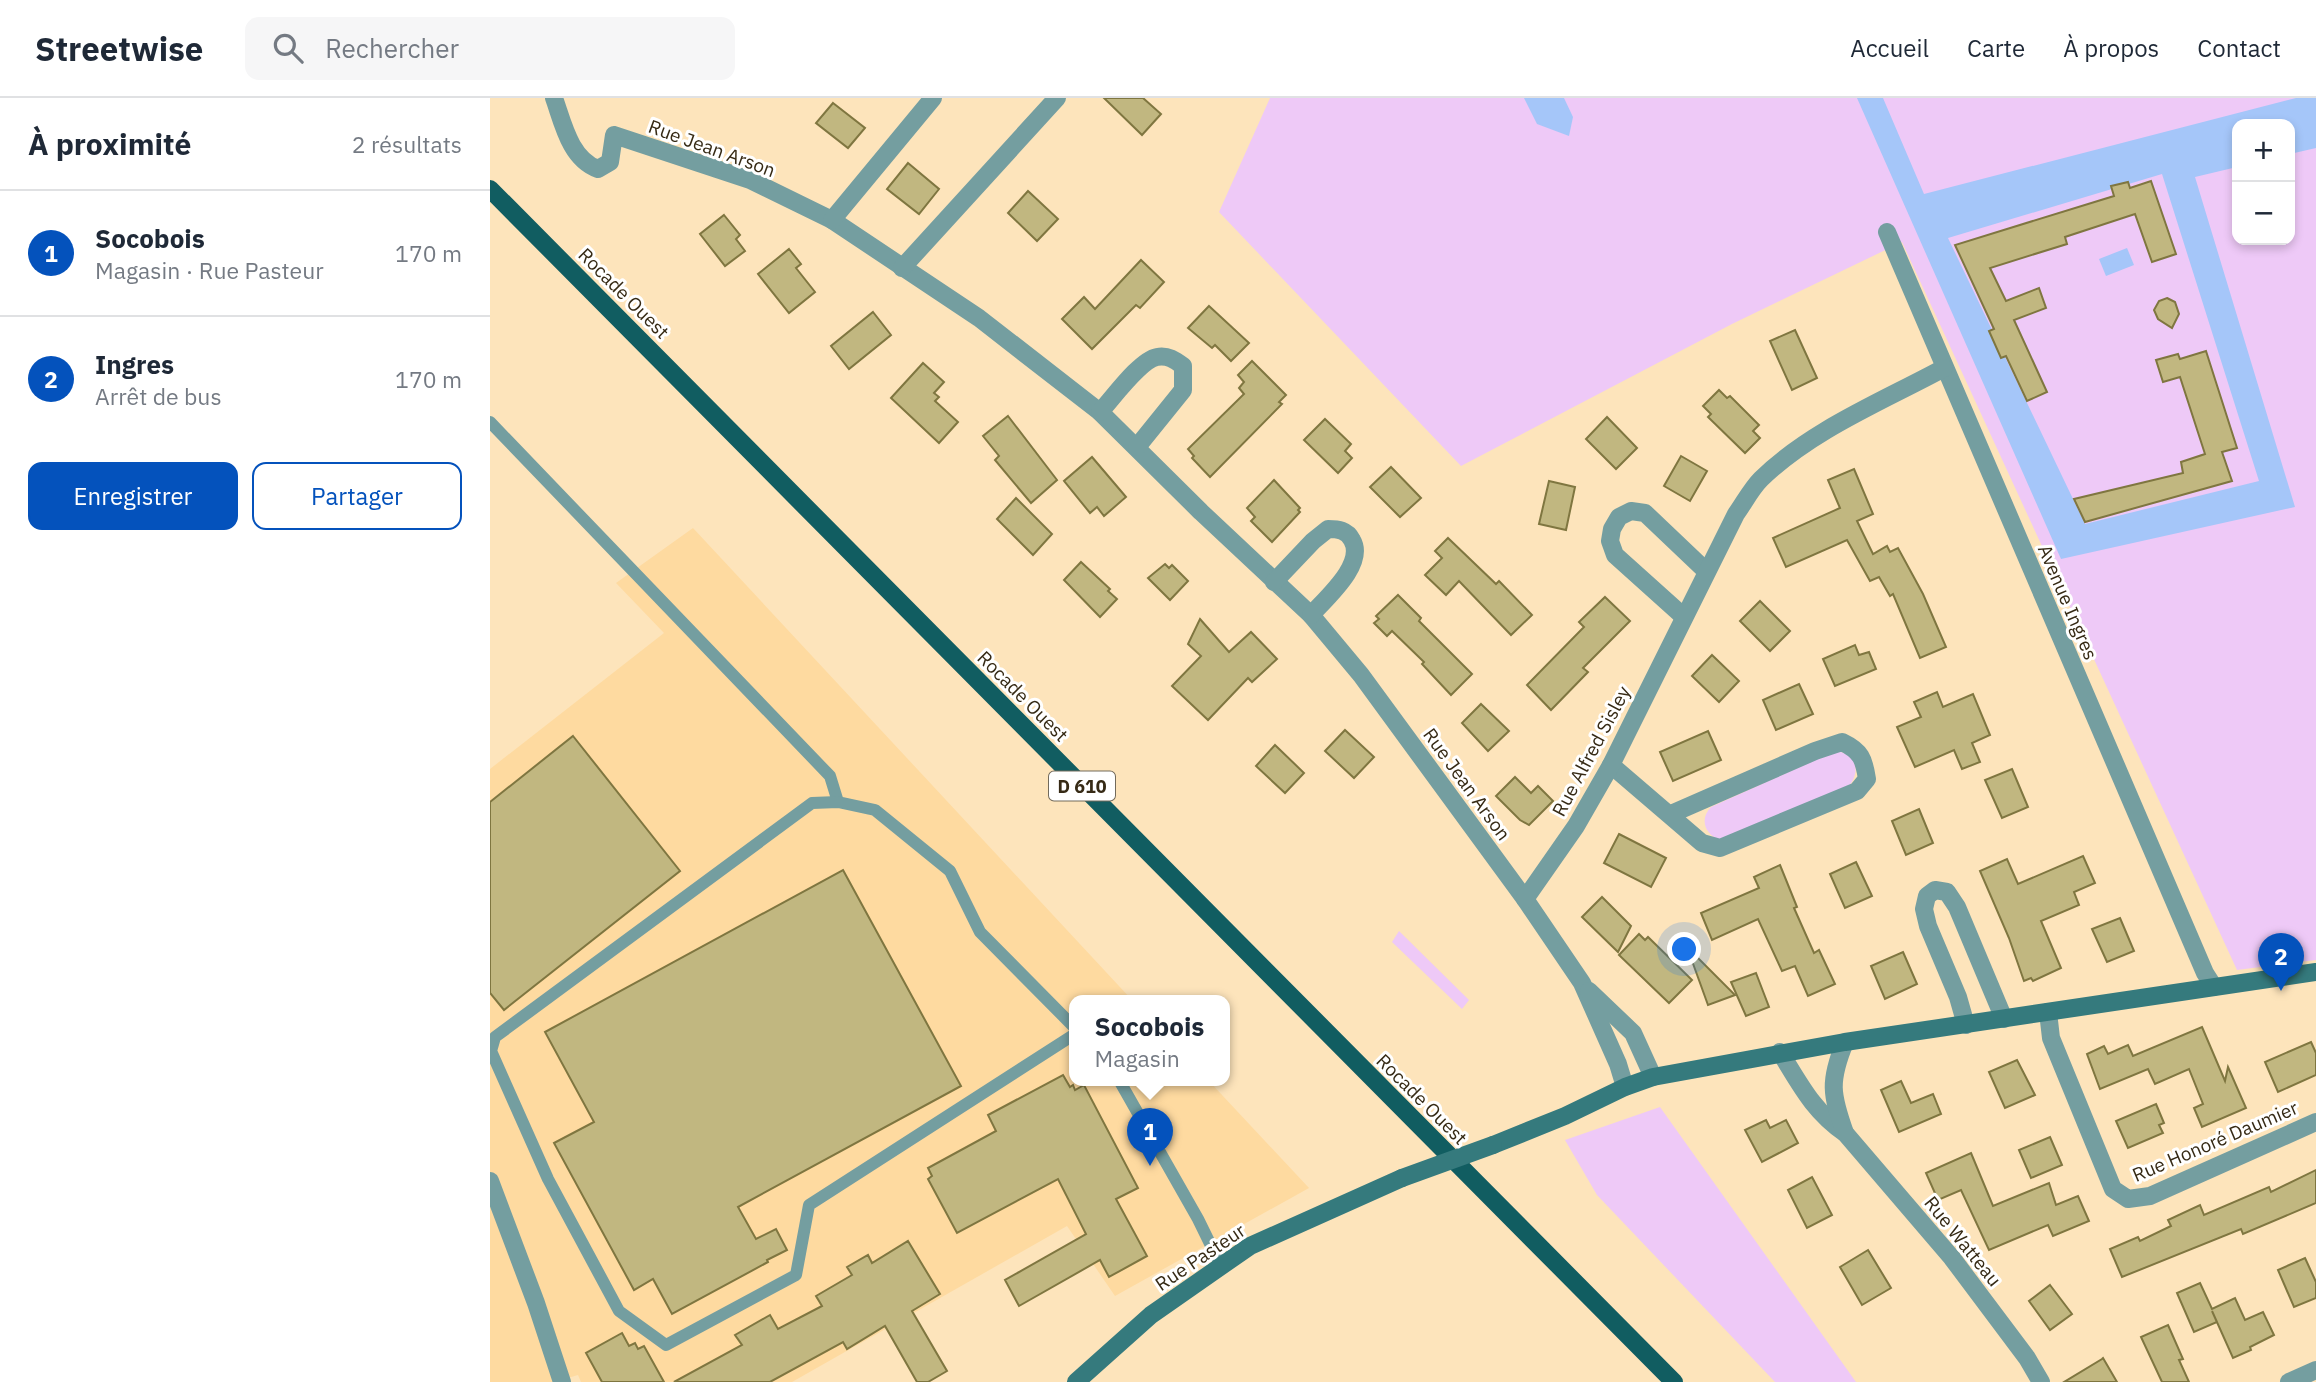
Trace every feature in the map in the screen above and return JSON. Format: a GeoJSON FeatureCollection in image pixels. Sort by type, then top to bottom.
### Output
{"type":"FeatureCollection","features":[{"type":"Feature","properties":{"kind":"main road","name":"Rocade Ouest"},"geometry":{"type":"LineString","coordinates":[[490,189],[1674,1382]]}},
{"type":"Feature","properties":{"kind":"street","name":"Rue Jean Arson"},"geometry":{"type":"LineString","coordinates":[[554,98],[572,147],[586,164],[598,169],[610,162],[614,135],[750,180],[832,220],[979,318],[1100,412],[1311,615],[1361,675],[1525,899],[1582,984],[1618,1064],[1625,1087]]}},
{"type":"Feature","properties":{"kind":"street"},"geometry":{"type":"LineString","coordinates":[[832,220],[933,98]]}},
{"type":"Feature","properties":{"kind":"street"},"geometry":{"type":"LineString","coordinates":[[902,268],[1057,98]]}},
{"type":"Feature","properties":{"kind":"street","name":"Avenue Ingres"},"geometry":{"type":"LineString","coordinates":[[1888,233],[2194,948],[2214,987]]}},
{"type":"Feature","properties":{"kind":"street"},"geometry":{"type":"LineString","coordinates":[[1100,412],[1143,365],[1156,357],[1171,357],[1183,366],[1183,390],[1137,447]]}},
{"type":"Feature","properties":{"kind":"street","name":"Rue Alfred Sisley"},"geometry":{"type":"LineString","coordinates":[[1525,899],[1576,826],[1611,765],[1706,571],[1736,514],[1759,481],[1790,454],[1944,368]]}},
{"type":"Feature","properties":{"kind":"street"},"geometry":{"type":"LineString","coordinates":[[1684,617],[1615,555],[1610,541],[1612,529],[1619,517],[1631,511],[1645,513],[1706,571]]}},
{"type":"Feature","properties":{"kind":"street"},"geometry":{"type":"LineString","coordinates":[[1274,582],[1312,541],[1328,529],[1339,529],[1350,535],[1357,555],[1348,572],[1311,615]]}},
{"type":"Feature","properties":{"kind":"street"},"geometry":{"type":"LineString","coordinates":[[1611,765],[1702,843],[1720,848],[1857,791],[1867,779],[1865,765],[1857,749],[1842,742],[1815,751],[1671,814]]}},
{"type":"Feature","properties":{"kind":"street"},"geometry":{"type":"LineString","coordinates":[[1966,1025],[1958,997],[1927,926],[1924,909],[1927,896],[1935,890],[1947,892],[1957,906],[2004,1019]]}},
{"type":"Feature","properties":{"kind":"street"},"geometry":{"type":"LineString","coordinates":[[2214,987],[2316,972]]}},
{"type":"Feature","properties":{"kind":"street","name":"Rue Jean Arson"},"geometry":{"type":"LineString","coordinates":[[1582,984],[1633,1033],[1653,1077]]}},
{"type":"Feature","properties":{"kind":"street","name":"Rue Pasteur"},"geometry":{"type":"LineString","coordinates":[[1076,1382],[1151,1315],[1250,1246],[1402,1178],[1565,1116],[1625,1087],[1653,1077],[1780,1052],[2214,987]]}},
{"type":"Feature","properties":{"kind":"street","name":"Rue Honoré Daumier"},"geometry":{"type":"LineString","coordinates":[[2048,1012],[2051,1038],[2113,1189],[2128,1199],[2150,1196],[2316,1122]]}},
{"type":"Feature","properties":{"kind":"street","name":"Rue Watteau"},"geometry":{"type":"LineString","coordinates":[[1844,1133],[1834,1103],[1832,1085],[1845,1042]]}},
{"type":"Feature","properties":{"kind":"street","name":"Rue Watteau"},"geometry":{"type":"LineString","coordinates":[[1780,1052],[1814,1107],[1844,1133],[1952,1258],[2027,1358],[2041,1382]]}},
{"type":"Feature","properties":{"kind":"street"},"geometry":{"type":"LineString","coordinates":[[490,1181],[536,1303],[562,1382]]}},
{"type":"Feature","properties":{"kind":"street"},"geometry":{"type":"LineString","coordinates":[[2289,1382],[2316,1370]]}},
{"type":"Feature","properties":{"kind":"lane"},"geometry":{"type":"LineString","coordinates":[[490,422],[830,776],[838,802]]}},
{"type":"Feature","properties":{"kind":"lane"},"geometry":{"type":"LineString","coordinates":[[1069,1022],[980,932],[950,871],[875,810],[838,802],[812,803],[495,1037],[491,1051],[548,1179],[619,1311],[666,1345],[796,1275],[809,1205],[1069,1038]]}},
{"type":"Feature","properties":{"kind":"lane"},"geometry":{"type":"LineString","coordinates":[[1122,1086],[1198,1219],[1221,1266]]}},
{"type":"Feature","properties":{"kind":"shaded area"},"geometry":{"type":"Polygon","coordinates":[[[1270,98],[2316,98],[2316,960],[2237,970],[1902,242],[1732,324],[1461,466],[1219,212],[1270,98]]]}},
{"type":"Feature","properties":{"kind":"shaded area"},"geometry":{"type":"Polygon","coordinates":[[[693,528],[1127,995],[1069,995],[1069,1086],[1214,1086],[1309,1188],[1115,1296],[1067,1226],[792,1382],[581,1382],[578,1375],[554,1382],[490,1382],[490,769],[664,633],[616,583],[693,528]]]}},
{"type":"Feature","properties":{"kind":"shaded area"},"geometry":{"type":"Polygon","coordinates":[[[1835,751],[1849,756],[1855,765],[1854,777],[1846,789],[1720,840],[1707,831],[1705,817],[1711,807],[1835,751]]]}},
{"type":"Feature","properties":{"kind":"shaded area"},"geometry":{"type":"Polygon","coordinates":[[[1399,931],[1469,1000],[1462,1009],[1392,942],[1399,931]]]}},
{"type":"Feature","properties":{"kind":"shaded area"},"geometry":{"type":"Polygon","coordinates":[[[1660,1107],[1856,1382],[1775,1382],[1597,1195],[1565,1140],[1660,1107]]]}},
{"type":"Feature","properties":{"kind":"water"},"geometry":{"type":"Polygon","coordinates":[[[1524,98],[1564,98],[1573,117],[1569,136],[1537,124],[1524,98]]]}},
{"type":"Feature","properties":{"kind":"water"},"geometry":{"type":"Polygon","coordinates":[[[1857,98],[1883,98],[1924,194],[2296,98],[2316,98],[2316,148],[2295,153],[2295,119],[2232,119],[2232,168],[2195,177],[2295,507],[2061,559],[1857,98]],[[2162,174],[1948,238],[2085,524],[2259,481],[2162,174]]]}},
{"type":"Feature","properties":{"kind":"water"},"geometry":{"type":"Polygon","coordinates":[[[2127,248],[2134,265],[2106,276],[2099,259],[2127,248]]]}},
{"type":"Feature","properties":{"kind":"building"},"geometry":{"type":"Polygon","coordinates":[[[1104,98],[1143,98],[1161,114],[1142,135],[1104,98]]]}},
{"type":"Feature","properties":{"kind":"building"},"geometry":{"type":"Polygon","coordinates":[[[833,103],[865,128],[848,148],[816,123],[833,103]]]}},
{"type":"Feature","properties":{"kind":"building"},"geometry":{"type":"Polygon","coordinates":[[[908,163],[939,189],[919,214],[887,189],[908,163]]]}},
{"type":"Feature","properties":{"kind":"building"},"geometry":{"type":"Polygon","coordinates":[[[2151,181],[2176,254],[2152,262],[2135,214],[2065,237],[2067,244],[1990,268],[2006,301],[2039,288],[2046,308],[2014,320],[2047,392],[2027,401],[2006,356],[2001,358],[1989,331],[1994,329],[1955,245],[2114,196],[2111,186],[2128,182],[2130,188],[2151,181]]]}},
{"type":"Feature","properties":{"kind":"building"},"geometry":{"type":"Polygon","coordinates":[[[1028,191],[1058,219],[1037,241],[1008,213],[1028,191]]]}},
{"type":"Feature","properties":{"kind":"building"},"geometry":{"type":"Polygon","coordinates":[[[724,215],[740,235],[736,239],[745,251],[725,266],[700,234],[724,215]]]}},
{"type":"Feature","properties":{"kind":"building"},"geometry":{"type":"Polygon","coordinates":[[[789,249],[801,264],[796,268],[815,292],[789,313],[758,274],[789,249]]]}},
{"type":"Feature","properties":{"kind":"building"},"geometry":{"type":"Polygon","coordinates":[[[1141,260],[1164,282],[1140,308],[1136,305],[1092,349],[1062,319],[1084,297],[1095,309],[1141,260]]]}},
{"type":"Feature","properties":{"kind":"building"},"geometry":{"type":"Polygon","coordinates":[[[2167,298],[2175,302],[2179,314],[2172,328],[2158,319],[2154,310],[2159,301],[2167,298]]]}},
{"type":"Feature","properties":{"kind":"building"},"geometry":{"type":"Polygon","coordinates":[[[1209,306],[1249,343],[1231,361],[1215,345],[1212,348],[1188,328],[1209,306]]]}},
{"type":"Feature","properties":{"kind":"building"},"geometry":{"type":"Polygon","coordinates":[[[873,312],[891,335],[849,369],[831,346],[873,312]]]}},
{"type":"Feature","properties":{"kind":"building"},"geometry":{"type":"Polygon","coordinates":[[[1795,330],[1817,378],[1792,390],[1770,341],[1795,330]]]}},
{"type":"Feature","properties":{"kind":"building"},"geometry":{"type":"Polygon","coordinates":[[[2206,351],[2237,448],[2222,452],[2232,481],[2085,522],[2074,499],[2183,473],[2181,462],[2205,454],[2180,377],[2163,382],[2156,360],[2178,354],[2180,359],[2206,351]]]}},
{"type":"Feature","properties":{"kind":"building"},"geometry":{"type":"Polygon","coordinates":[[[1252,361],[1286,395],[1279,402],[1282,404],[1210,477],[1192,458],[1194,456],[1188,449],[1244,394],[1239,388],[1244,382],[1238,375],[1252,361]]]}},
{"type":"Feature","properties":{"kind":"building"},"geometry":{"type":"Polygon","coordinates":[[[923,363],[944,382],[934,393],[939,397],[935,401],[958,422],[939,443],[891,398],[923,363]]]}},
{"type":"Feature","properties":{"kind":"building"},"geometry":{"type":"Polygon","coordinates":[[[1719,390],[1727,398],[1730,396],[1759,425],[1753,431],[1760,438],[1745,453],[1708,417],[1711,414],[1703,406],[1719,390]]]}},
{"type":"Feature","properties":{"kind":"building"},"geometry":{"type":"Polygon","coordinates":[[[1008,416],[1057,480],[1031,503],[995,460],[999,456],[983,436],[1008,416]]]}},
{"type":"Feature","properties":{"kind":"building"},"geometry":{"type":"Polygon","coordinates":[[[1607,417],[1637,448],[1616,469],[1586,439],[1607,417]]]}},
{"type":"Feature","properties":{"kind":"building"},"geometry":{"type":"Polygon","coordinates":[[[1325,419],[1351,444],[1345,451],[1352,458],[1338,473],[1304,440],[1325,419]]]}},
{"type":"Feature","properties":{"kind":"building"},"geometry":{"type":"Polygon","coordinates":[[[1681,456],[1707,471],[1690,501],[1664,486],[1681,456]]]}},
{"type":"Feature","properties":{"kind":"building"},"geometry":{"type":"Polygon","coordinates":[[[1092,457],[1126,497],[1104,516],[1097,507],[1090,513],[1064,481],[1092,457]]]}},
{"type":"Feature","properties":{"kind":"building"},"geometry":{"type":"Polygon","coordinates":[[[1391,467],[1421,498],[1400,517],[1370,487],[1391,467]]]}},
{"type":"Feature","properties":{"kind":"building"},"geometry":{"type":"Polygon","coordinates":[[[1854,469],[1873,514],[1857,521],[1873,554],[1887,546],[1890,552],[1898,548],[1923,594],[1946,647],[1920,658],[1893,594],[1890,596],[1879,577],[1870,581],[1847,540],[1786,567],[1773,538],[1840,508],[1828,480],[1854,469]]]}},
{"type":"Feature","properties":{"kind":"building"},"geometry":{"type":"Polygon","coordinates":[[[1274,480],[1300,508],[1300,512],[1272,542],[1251,521],[1255,517],[1247,508],[1274,480]]]}},
{"type":"Feature","properties":{"kind":"building"},"geometry":{"type":"Polygon","coordinates":[[[1549,481],[1575,487],[1566,530],[1539,524],[1549,481]]]}},
{"type":"Feature","properties":{"kind":"building"},"geometry":{"type":"Polygon","coordinates":[[[1016,498],[1052,534],[1033,555],[997,519],[1016,498]]]}},
{"type":"Feature","properties":{"kind":"building"},"geometry":{"type":"Polygon","coordinates":[[[1448,538],[1496,584],[1499,581],[1532,615],[1511,635],[1459,581],[1446,595],[1425,575],[1442,558],[1435,551],[1448,538]]]}},
{"type":"Feature","properties":{"kind":"building"},"geometry":{"type":"Polygon","coordinates":[[[1081,562],[1117,599],[1100,617],[1064,580],[1081,562]]]}},
{"type":"Feature","properties":{"kind":"building"},"geometry":{"type":"Polygon","coordinates":[[[1165,564],[1169,568],[1172,565],[1188,581],[1170,600],[1148,578],[1165,564]]]}},
{"type":"Feature","properties":{"kind":"building"},"geometry":{"type":"Polygon","coordinates":[[[1398,595],[1421,618],[1419,621],[1472,674],[1451,695],[1422,664],[1424,662],[1392,631],[1387,636],[1374,623],[1379,619],[1376,616],[1398,595]]]}},
{"type":"Feature","properties":{"kind":"building"},"geometry":{"type":"Polygon","coordinates":[[[1605,597],[1630,621],[1583,668],[1588,672],[1551,710],[1527,685],[1584,627],[1579,622],[1605,597]]]}},
{"type":"Feature","properties":{"kind":"building"},"geometry":{"type":"Polygon","coordinates":[[[1760,601],[1790,631],[1770,651],[1740,621],[1760,601]]]}},
{"type":"Feature","properties":{"kind":"building"},"geometry":{"type":"Polygon","coordinates":[[[1200,619],[1229,652],[1251,632],[1277,659],[1252,682],[1248,678],[1208,720],[1172,686],[1201,656],[1188,644],[1200,619]]]}},
{"type":"Feature","properties":{"kind":"building"},"geometry":{"type":"Polygon","coordinates":[[[1855,645],[1859,655],[1869,652],[1876,669],[1835,686],[1823,659],[1855,645]]]}},
{"type":"Feature","properties":{"kind":"building"},"geometry":{"type":"Polygon","coordinates":[[[1712,655],[1739,681],[1719,702],[1692,676],[1712,655]]]}},
{"type":"Feature","properties":{"kind":"building"},"geometry":{"type":"Polygon","coordinates":[[[1799,684],[1813,714],[1776,730],[1763,700],[1799,684]]]}},
{"type":"Feature","properties":{"kind":"building"},"geometry":{"type":"Polygon","coordinates":[[[1937,692],[1943,707],[1973,694],[1990,735],[1972,743],[1980,762],[1962,769],[1954,750],[1915,767],[1897,727],[1921,717],[1914,702],[1937,692]]]}},
{"type":"Feature","properties":{"kind":"building"},"geometry":{"type":"Polygon","coordinates":[[[1481,704],[1509,731],[1488,751],[1462,723],[1481,704]]]}},
{"type":"Feature","properties":{"kind":"building"},"geometry":{"type":"Polygon","coordinates":[[[1345,730],[1374,757],[1354,778],[1325,751],[1345,730]]]}},
{"type":"Feature","properties":{"kind":"building"},"geometry":{"type":"Polygon","coordinates":[[[1708,731],[1721,760],[1673,781],[1660,752],[1708,731]]]}},
{"type":"Feature","properties":{"kind":"building"},"geometry":{"type":"Polygon","coordinates":[[[573,736],[680,871],[504,1010],[490,993],[490,802],[573,736]]]}},
{"type":"Feature","properties":{"kind":"building"},"geometry":{"type":"Polygon","coordinates":[[[1275,745],[1304,773],[1285,793],[1256,766],[1275,745]]]}},
{"type":"Feature","properties":{"kind":"building"},"geometry":{"type":"Polygon","coordinates":[[[2012,769],[2028,807],[2002,818],[1985,780],[2012,769]]]}},
{"type":"Feature","properties":{"kind":"building"},"geometry":{"type":"Polygon","coordinates":[[[1515,777],[1531,793],[1538,786],[1553,801],[1529,825],[1520,820],[1496,796],[1515,777]]]}},
{"type":"Feature","properties":{"kind":"building"},"geometry":{"type":"Polygon","coordinates":[[[1919,809],[1933,843],[1906,855],[1892,821],[1919,809]]]}},
{"type":"Feature","properties":{"kind":"building"},"geometry":{"type":"Polygon","coordinates":[[[1619,834],[1666,858],[1651,887],[1604,863],[1619,834]]]}},
{"type":"Feature","properties":{"kind":"building"},"geometry":{"type":"Polygon","coordinates":[[[2083,856],[2095,883],[2074,892],[2079,905],[2041,921],[2061,968],[2033,981],[2031,978],[2024,981],[1980,871],[2007,859],[2018,884],[2083,856]]]}},
{"type":"Feature","properties":{"kind":"building"},"geometry":{"type":"Polygon","coordinates":[[[1856,862],[1872,896],[1845,908],[1830,874],[1856,862]]]}},
{"type":"Feature","properties":{"kind":"building"},"geometry":{"type":"Polygon","coordinates":[[[1780,865],[1797,907],[1794,908],[1814,953],[1819,950],[1835,984],[1808,996],[1795,966],[1782,971],[1758,919],[1712,940],[1701,913],[1759,888],[1754,877],[1780,865]]]}},
{"type":"Feature","properties":{"kind":"building"},"geometry":{"type":"Polygon","coordinates":[[[843,870],[961,1086],[738,1207],[756,1239],[776,1229],[787,1250],[672,1314],[653,1279],[634,1290],[554,1143],[594,1122],[545,1032],[843,870]]]}},
{"type":"Feature","properties":{"kind":"building"},"geometry":{"type":"Polygon","coordinates":[[[1602,897],[1631,926],[1618,952],[1582,917],[1602,897]]]}},
{"type":"Feature","properties":{"kind":"building"},"geometry":{"type":"Polygon","coordinates":[[[2120,918],[2134,951],[2107,962],[2092,929],[2120,918]]]}},
{"type":"Feature","properties":{"kind":"building"},"geometry":{"type":"Polygon","coordinates":[[[1639,934],[1645,940],[1648,937],[1692,980],[1669,1003],[1619,955],[1639,934]]]}},
{"type":"Feature","properties":{"kind":"building"},"geometry":{"type":"Polygon","coordinates":[[[1687,947],[1735,995],[1708,1005],[1687,947]]]}},
{"type":"Feature","properties":{"kind":"building"},"geometry":{"type":"Polygon","coordinates":[[[1903,952],[1917,984],[1885,999],[1871,966],[1903,952]]]}},
{"type":"Feature","properties":{"kind":"building"},"geometry":{"type":"Polygon","coordinates":[[[1756,973],[1769,1007],[1746,1016],[1731,982],[1756,973]]]}},
{"type":"Feature","properties":{"kind":"building"},"geometry":{"type":"Polygon","coordinates":[[[2202,1027],[2225,1081],[2228,1067],[2246,1108],[2202,1127],[2194,1108],[2203,1104],[2189,1069],[2155,1084],[2148,1069],[2100,1089],[2087,1054],[2104,1046],[2108,1054],[2128,1045],[2133,1056],[2202,1027]]]}},
{"type":"Feature","properties":{"kind":"building"},"geometry":{"type":"Polygon","coordinates":[[[2311,1042],[2316,1053],[2316,1075],[2278,1092],[2265,1062],[2311,1042]]]}},
{"type":"Feature","properties":{"kind":"building"},"geometry":{"type":"Polygon","coordinates":[[[2017,1060],[2035,1095],[2005,1108],[1989,1072],[2017,1060]]]}},
{"type":"Feature","properties":{"kind":"building"},"geometry":{"type":"Polygon","coordinates":[[[1063,1075],[1069,1086],[1073,1086],[1075,1090],[1085,1086],[1138,1188],[1116,1199],[1147,1256],[1109,1277],[1100,1260],[1019,1306],[1005,1280],[1086,1234],[1058,1179],[957,1233],[928,1179],[932,1176],[928,1168],[996,1131],[988,1115],[1063,1075]]]}},
{"type":"Feature","properties":{"kind":"building"},"geometry":{"type":"Polygon","coordinates":[[[1901,1081],[1911,1103],[1933,1094],[1941,1114],[1899,1132],[1881,1090],[1901,1081]]]}},
{"type":"Feature","properties":{"kind":"building"},"geometry":{"type":"Polygon","coordinates":[[[2156,1104],[2164,1123],[2159,1125],[2163,1133],[2128,1148],[2116,1121],[2156,1104]]]}},
{"type":"Feature","properties":{"kind":"building"},"geometry":{"type":"Polygon","coordinates":[[[1766,1120],[1770,1128],[1786,1120],[1798,1143],[1762,1162],[1745,1130],[1766,1120]]]}},
{"type":"Feature","properties":{"kind":"building"},"geometry":{"type":"Polygon","coordinates":[[[2050,1137],[2062,1165],[2031,1178],[2019,1150],[2050,1137]]]}},
{"type":"Feature","properties":{"kind":"building"},"geometry":{"type":"Polygon","coordinates":[[[1971,1153],[1993,1206],[2049,1183],[2056,1205],[2078,1196],[2089,1221],[2053,1236],[2048,1225],[1989,1250],[1961,1190],[1938,1200],[1926,1173],[1971,1153]]]}},
{"type":"Feature","properties":{"kind":"building"},"geometry":{"type":"Polygon","coordinates":[[[2316,1170],[2316,1203],[2243,1234],[2241,1229],[2122,1277],[2110,1249],[2138,1237],[2140,1241],[2171,1226],[2168,1220],[2200,1205],[2204,1215],[2269,1187],[2271,1192],[2316,1170]]]}},
{"type":"Feature","properties":{"kind":"building"},"geometry":{"type":"Polygon","coordinates":[[[1812,1177],[1832,1215],[1807,1228],[1788,1190],[1812,1177]]]}},
{"type":"Feature","properties":{"kind":"building"},"geometry":{"type":"Polygon","coordinates":[[[908,1241],[940,1294],[912,1311],[947,1371],[928,1382],[917,1382],[885,1326],[847,1349],[843,1342],[770,1382],[674,1382],[742,1345],[735,1335],[770,1315],[778,1329],[822,1306],[816,1296],[852,1275],[847,1267],[868,1255],[872,1263],[908,1241]]]}},
{"type":"Feature","properties":{"kind":"building"},"geometry":{"type":"Polygon","coordinates":[[[1868,1250],[1891,1288],[1862,1305],[1840,1267],[1868,1250]]]}},
{"type":"Feature","properties":{"kind":"building"},"geometry":{"type":"Polygon","coordinates":[[[2305,1258],[2316,1282],[2316,1298],[2294,1307],[2278,1270],[2305,1258]]]}},
{"type":"Feature","properties":{"kind":"building"},"geometry":{"type":"Polygon","coordinates":[[[2200,1283],[2212,1309],[2235,1298],[2245,1320],[2263,1312],[2274,1335],[2233,1358],[2217,1322],[2194,1332],[2177,1293],[2200,1283]]]}},
{"type":"Feature","properties":{"kind":"building"},"geometry":{"type":"Polygon","coordinates":[[[2050,1285],[2072,1314],[2050,1330],[2029,1301],[2050,1285]]]}},
{"type":"Feature","properties":{"kind":"building"},"geometry":{"type":"Polygon","coordinates":[[[2168,1325],[2183,1359],[2179,1360],[2189,1382],[2162,1382],[2141,1337],[2168,1325]]]}},
{"type":"Feature","properties":{"kind":"building"},"geometry":{"type":"Polygon","coordinates":[[[622,1333],[629,1346],[635,1343],[638,1349],[644,1346],[664,1382],[602,1382],[586,1353],[622,1333]]]}},
{"type":"Feature","properties":{"kind":"building"},"geometry":{"type":"Polygon","coordinates":[[[2102,1359],[2117,1382],[2064,1382],[2102,1359]]]}},
{"type":"Feature","properties":{"kind":"place","name":"Ingres"},"geometry":{"type":"Point","coordinates":[2281,991]}},
{"type":"Feature","properties":{"kind":"place","name":"Socobois"},"geometry":{"type":"Point","coordinates":[1150,1166]}}]}
